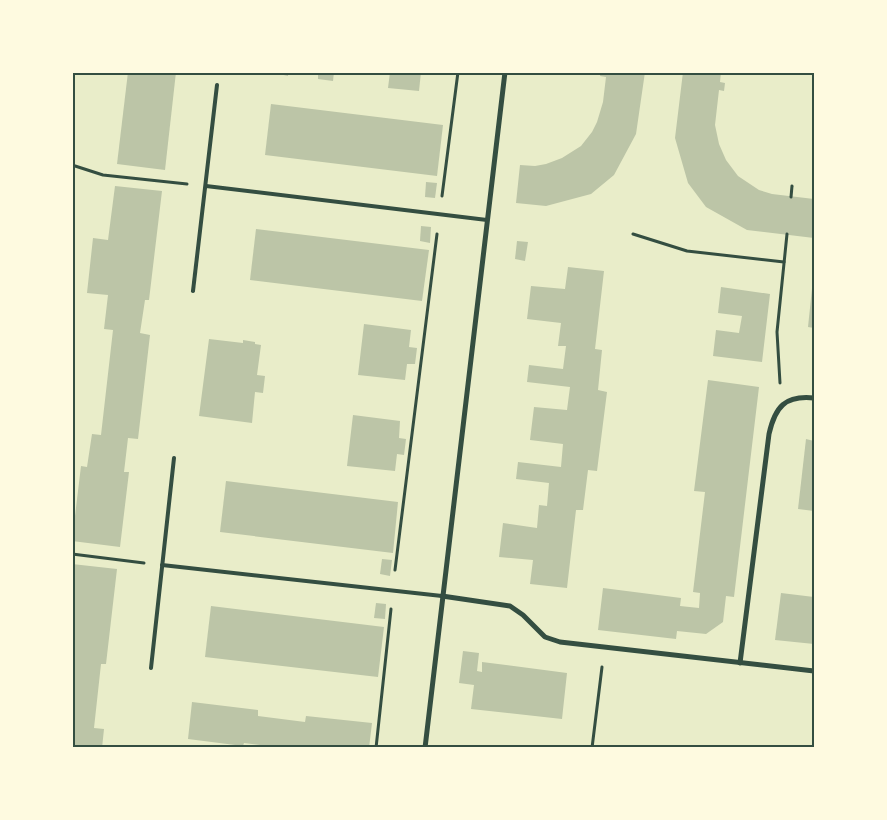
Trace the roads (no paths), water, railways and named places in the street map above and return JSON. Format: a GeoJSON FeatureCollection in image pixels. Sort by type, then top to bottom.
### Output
{"type":"FeatureCollection","features":[{"type":"Feature","properties":{"kind":"street"},"geometry":{"type":"LineString","coordinates":[[425,748],[505,72]]}},
{"type":"Feature","properties":{"kind":"street"},"geometry":{"type":"LineString","coordinates":[[740,662],[769,434],[773,417],[783,405],[794,398],[814,398]]}},
{"type":"Feature","properties":{"kind":"street"},"geometry":{"type":"LineString","coordinates":[[442,596],[510,606],[523,614],[545,637],[560,642],[814,671]]}},
{"type":"Feature","properties":{"kind":"lane"},"geometry":{"type":"LineString","coordinates":[[193,291],[217,85]]}},
{"type":"Feature","properties":{"kind":"lane"},"geometry":{"type":"LineString","coordinates":[[206,186],[487,220]]}},
{"type":"Feature","properties":{"kind":"lane"},"geometry":{"type":"LineString","coordinates":[[151,668],[174,458]]}},
{"type":"Feature","properties":{"kind":"lane"},"geometry":{"type":"LineString","coordinates":[[162,565],[442,596]]}}]}
